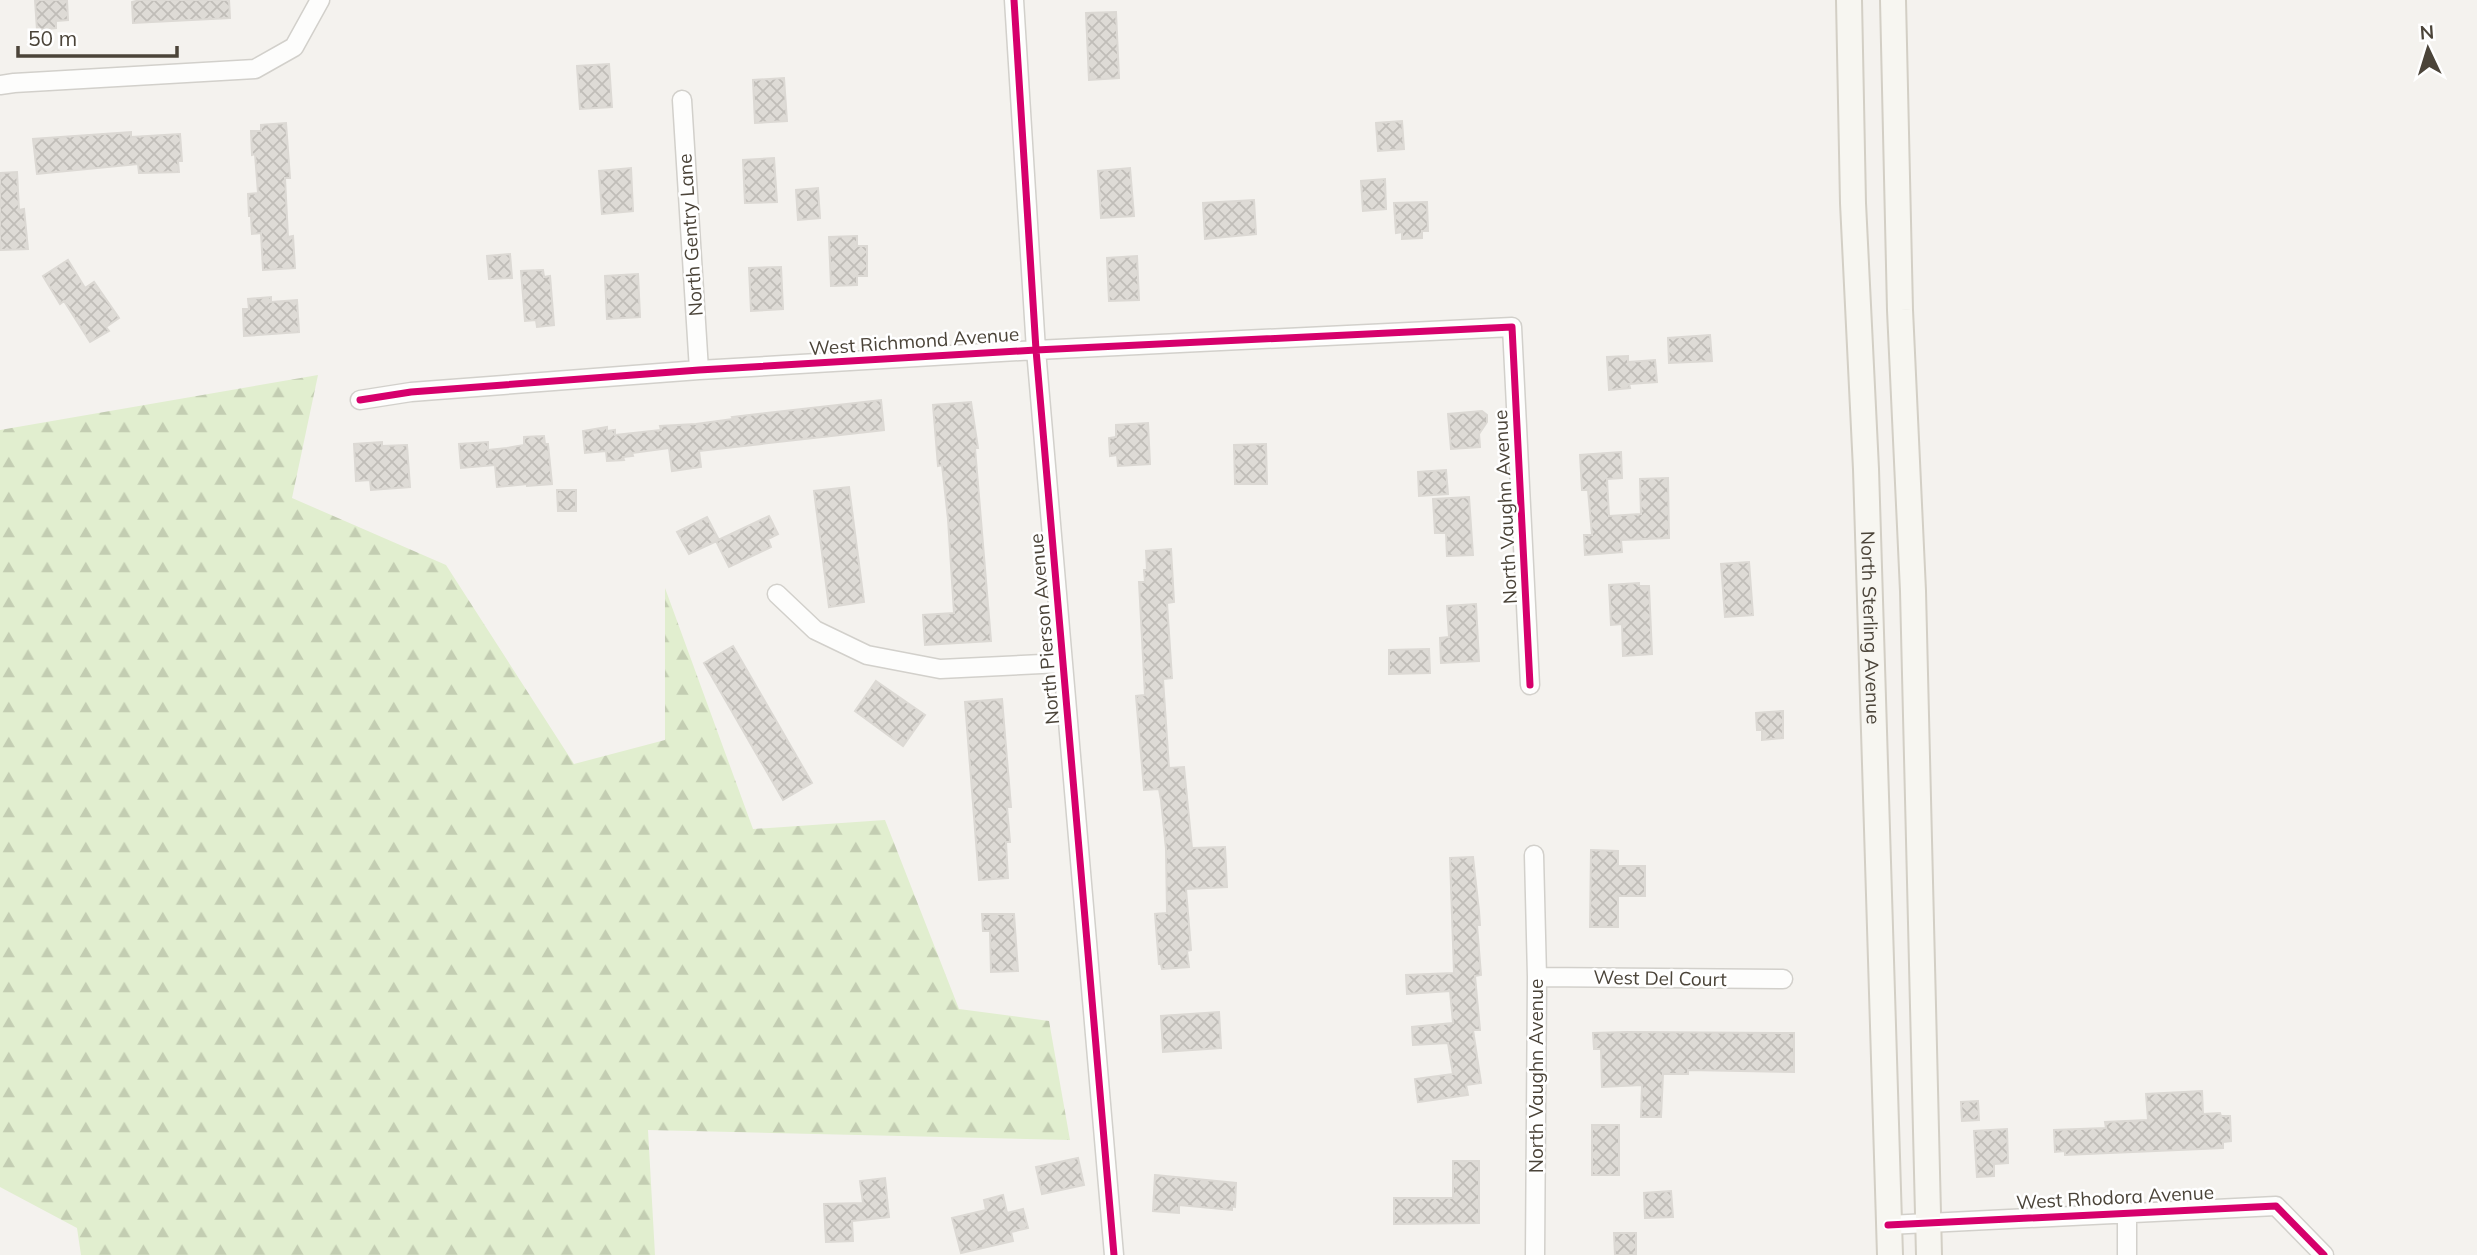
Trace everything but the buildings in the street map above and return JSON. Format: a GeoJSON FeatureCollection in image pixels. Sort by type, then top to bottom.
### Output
{"type":"FeatureCollection","features":[{"type":"Feature","properties":{"kind":"main road","name":"North Sterling Avenue"},"geometry":{"type":"LineString","coordinates":[[1849,0],[1853,203],[1871,634],[1890,1255]]}},
{"type":"Feature","properties":{"kind":"main road"},"geometry":{"type":"LineString","coordinates":[[1893,0],[1894,134],[1913,591],[1929,1255]]}},
{"type":"Feature","properties":{"kind":"street"},"geometry":{"type":"LineString","coordinates":[[0,85],[255,69],[294,47],[320,0]]}},
{"type":"Feature","properties":{"kind":"street","name":"North Pierson Avenue"},"geometry":{"type":"LineString","coordinates":[[1014,0],[1036,350],[1114,1255]]}},
{"type":"Feature","properties":{"kind":"street","name":"North Gentry Lane"},"geometry":{"type":"LineString","coordinates":[[682,100],[699,370]]}},
{"type":"Feature","properties":{"kind":"street","name":"West Richmond Avenue"},"geometry":{"type":"LineString","coordinates":[[360,400],[411,392],[699,370],[1036,350],[1512,327]]}},
{"type":"Feature","properties":{"kind":"street","name":"North Vaughn Avenue"},"geometry":{"type":"LineString","coordinates":[[1512,327],[1530,685]]}},
{"type":"Feature","properties":{"kind":"street"},"geometry":{"type":"LineString","coordinates":[[777,594],[815,630],[867,654],[940,669],[1062,663]]}},
{"type":"Feature","properties":{"kind":"street","name":"North Vaughn Avenue"},"geometry":{"type":"LineString","coordinates":[[1534,855],[1537,977],[1535,1255]]}},
{"type":"Feature","properties":{"kind":"street","name":"West Del Court"},"geometry":{"type":"LineString","coordinates":[[1537,977],[1783,979]]}},
{"type":"Feature","properties":{"kind":"street","name":"West Rhodora Avenue"},"geometry":{"type":"LineString","coordinates":[[1888,1225],[2276,1206],[2324,1255]]}},
{"type":"Feature","properties":{"kind":"street"},"geometry":{"type":"LineString","coordinates":[[2127,1212],[2127,1255]]}},
{"type":"Feature","properties":{"kind":"green space"},"geometry":{"type":"Polygon","coordinates":[[[318,375],[292,498],[446,565],[574,764],[665,740],[665,588],[753,829],[885,820],[959,1009],[1049,1021],[1070,1140],[648,1130],[655,1255],[81,1255],[77,1228],[0,1187],[0,430],[318,375]]]}},
{"type":"Feature","properties":{"kind":"cycle path"},"geometry":{"type":"LineString","coordinates":[[1014,0],[1036,350],[1114,1255]]}},
{"type":"Feature","properties":{"kind":"cycle path"},"geometry":{"type":"LineString","coordinates":[[360,400],[411,392],[699,370],[1036,350],[1512,327],[1530,685]]}},
{"type":"Feature","properties":{"kind":"cycle path"},"geometry":{"type":"LineString","coordinates":[[1888,1225],[2276,1206],[2324,1255]]}}]}
